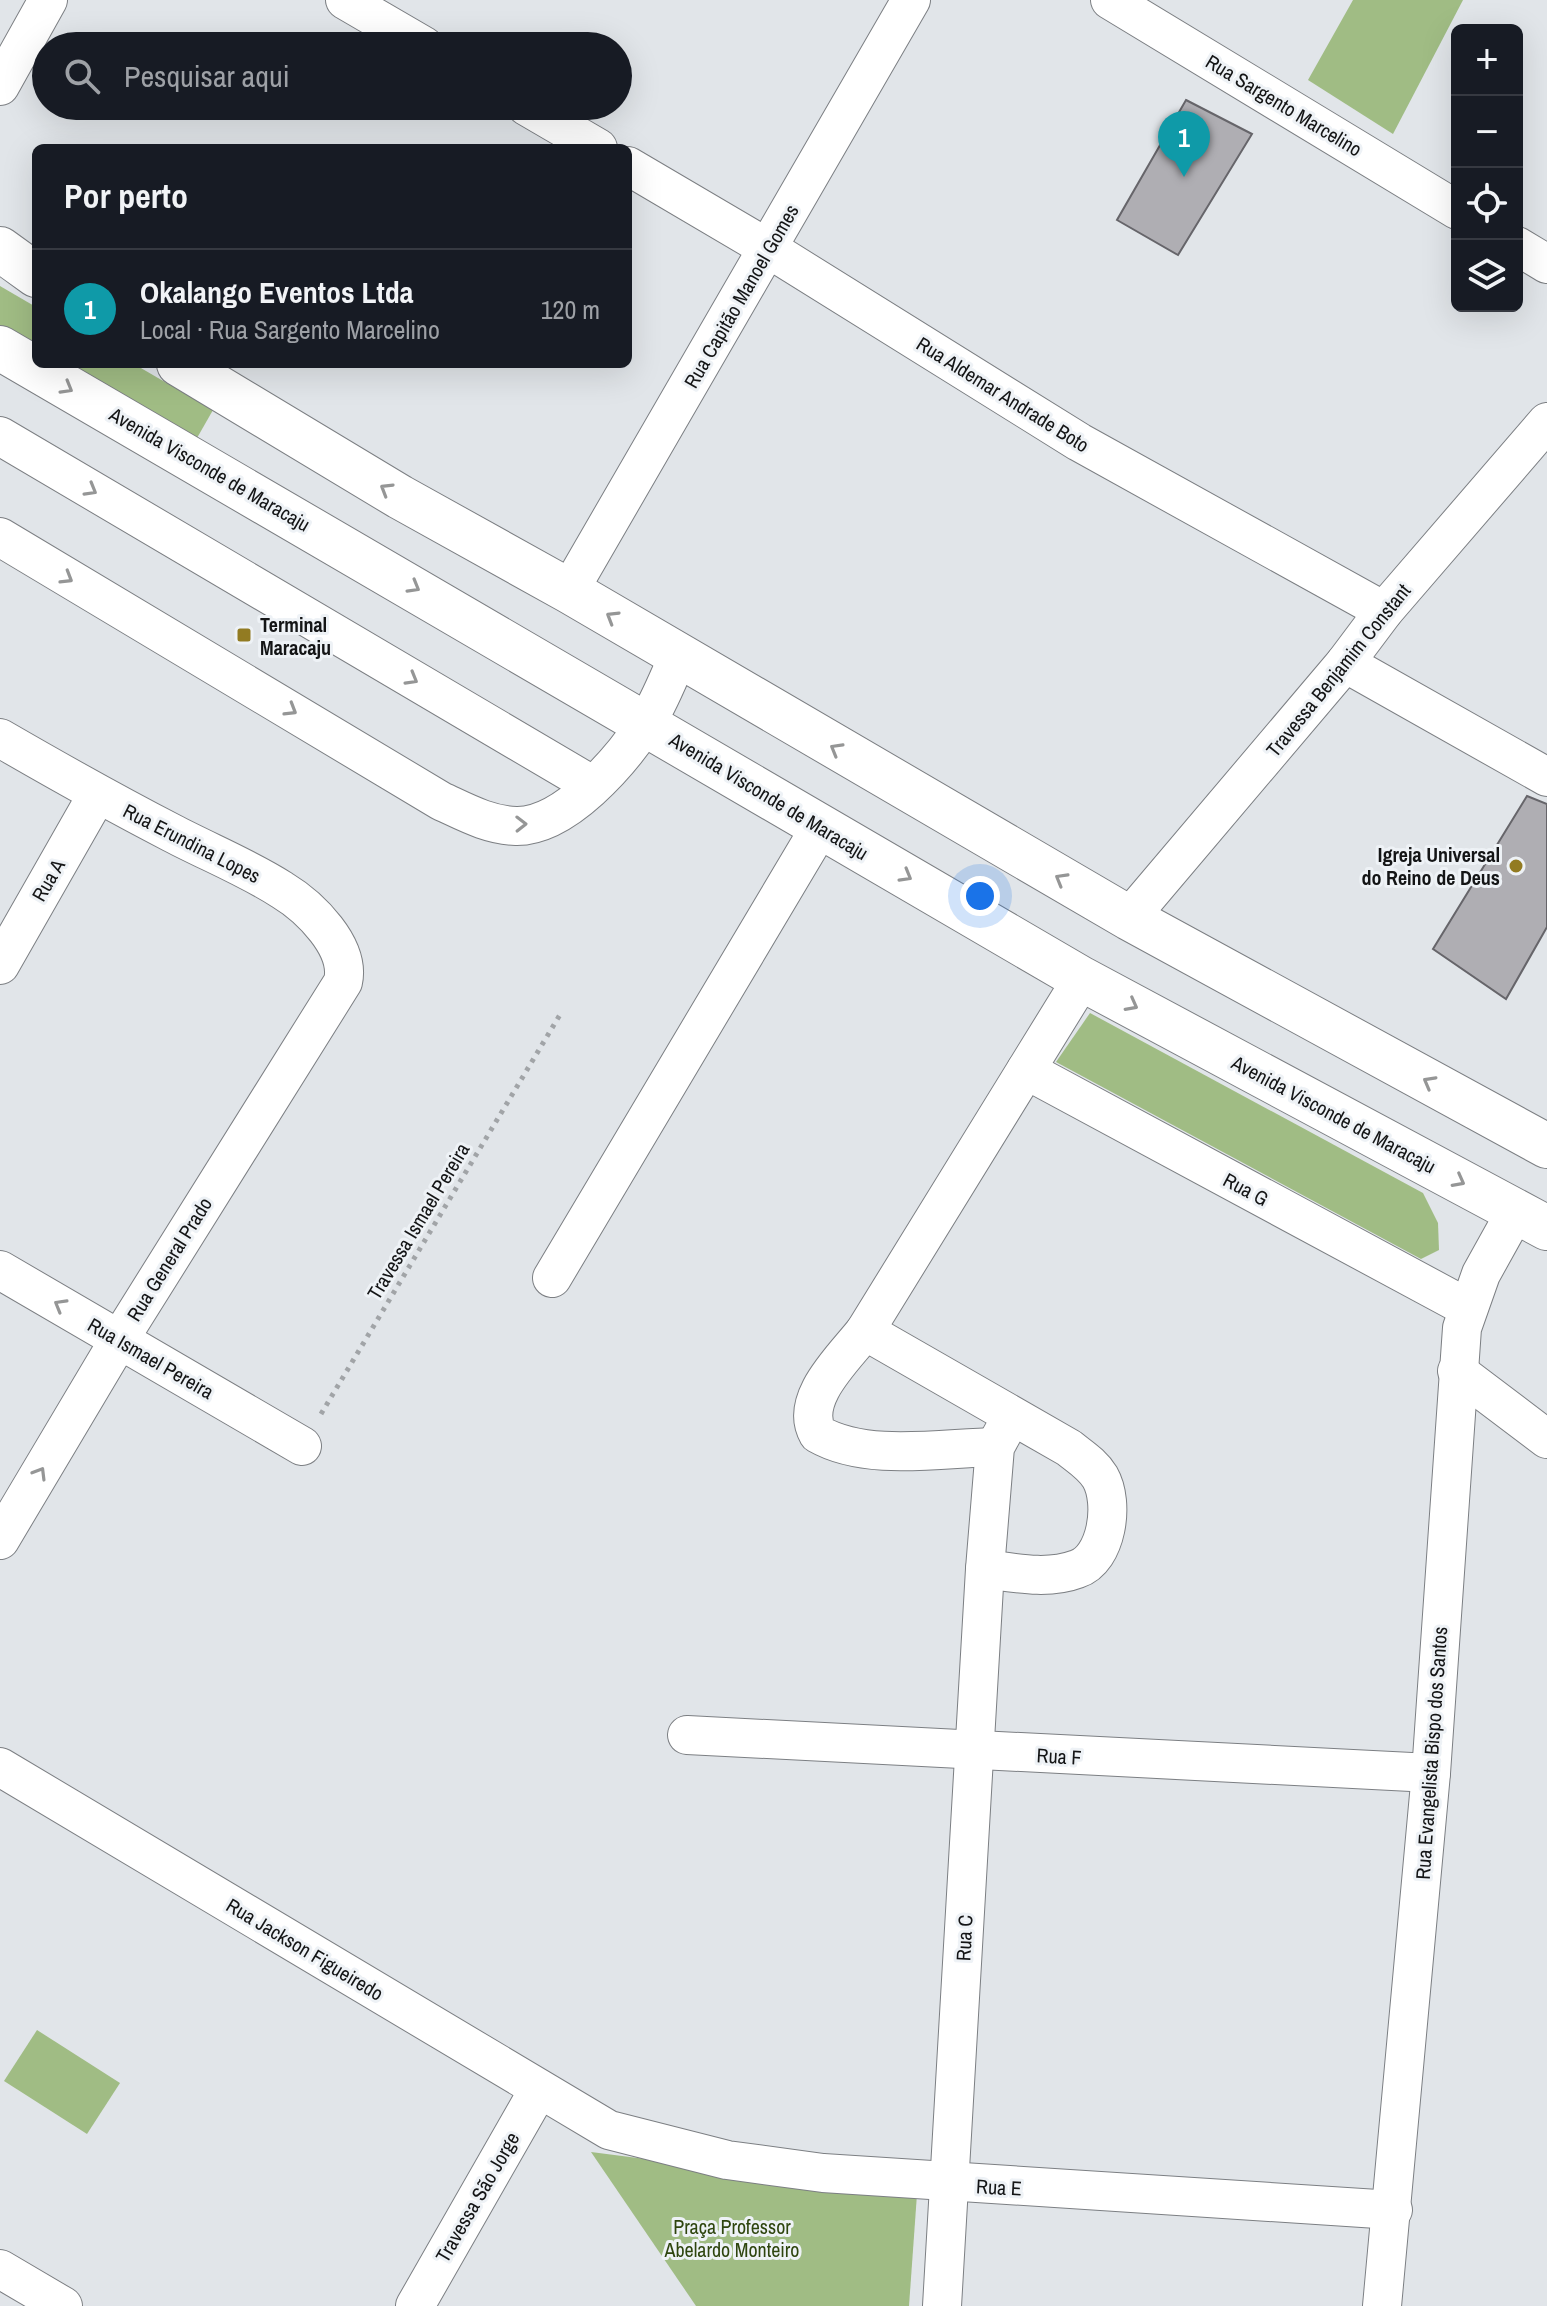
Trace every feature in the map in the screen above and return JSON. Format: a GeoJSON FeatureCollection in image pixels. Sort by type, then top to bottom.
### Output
{"type":"FeatureCollection","features":[{"type":"Feature","properties":{"kind":"main road"},"geometry":{"type":"LineString","coordinates":[[0,249],[32,275]]}},
{"type":"Feature","properties":{"kind":"main road"},"geometry":{"type":"LineString","coordinates":[[0,272],[32,277]]}},
{"type":"Feature","properties":{"kind":"main road","name":"Avenida Visconde de Maracaju"},"geometry":{"type":"LineString","coordinates":[[0,348],[32,367]]}},
{"type":"Feature","properties":{"kind":"main road","name":"Avenida Visconde de Maracaju"},"geometry":{"type":"LineString","coordinates":[[34,368],[1082,979],[1531,1220]]}},
{"type":"Feature","properties":{"kind":"main road"},"geometry":{"type":"LineString","coordinates":[[186,368],[400,497],[569,591],[1129,918],[1547,1146]]}},
{"type":"Feature","properties":{"kind":"street"},"geometry":{"type":"LineString","coordinates":[[0,86],[48,0]]}},
{"type":"Feature","properties":{"kind":"street"},"geometry":{"type":"LineString","coordinates":[[345,0],[400,32]]}},
{"type":"Feature","properties":{"kind":"street","name":"Rua Capitão Manoel Gomes"},"geometry":{"type":"LineString","coordinates":[[569,591],[911,0]]}},
{"type":"Feature","properties":{"kind":"street","name":"Rua Sargento Marcelino"},"geometry":{"type":"LineString","coordinates":[[1110,0],[1451,206]]}},
{"type":"Feature","properties":{"kind":"street"},"geometry":{"type":"LineString","coordinates":[[550,120],[591,144]]}},
{"type":"Feature","properties":{"kind":"street","name":"Rua Aldemar Andrade Boto"},"geometry":{"type":"LineString","coordinates":[[632,168],[769,249],[1079,442],[1384,611]]}},
{"type":"Feature","properties":{"kind":"street"},"geometry":{"type":"LineString","coordinates":[[1523,250],[1547,264]]}},
{"type":"Feature","properties":{"kind":"street"},"geometry":{"type":"LineString","coordinates":[[0,436],[592,785]]}},
{"type":"Feature","properties":{"kind":"street","name":"Travessa Benjamim Constant"},"geometry":{"type":"LineString","coordinates":[[1129,918],[1345,663],[1384,611],[1541,441]]}},
{"type":"Feature","properties":{"kind":"street"},"geometry":{"type":"LineString","coordinates":[[0,537],[475,818],[516,826],[535,824],[563,812],[592,785],[646,723],[678,657]]}},
{"type":"Feature","properties":{"kind":"street"},"geometry":{"type":"LineString","coordinates":[[1345,663],[1547,777]]}},
{"type":"Feature","properties":{"kind":"street","name":"Rua Erundina Lopes"},"geometry":{"type":"LineString","coordinates":[[0,738],[97,795],[282,890],[306,909],[337,947],[343,958],[343,982]]}},
{"type":"Feature","properties":{"kind":"street","name":"Rua A"},"geometry":{"type":"LineString","coordinates":[[0,965],[97,795]]}},
{"type":"Feature","properties":{"kind":"street"},"geometry":{"type":"LineString","coordinates":[[552,1278],[821,826]]}},
{"type":"Feature","properties":{"kind":"street"},"geometry":{"type":"LineString","coordinates":[[1004,1432],[884,1450],[850,1446],[818,1434],[812,1418],[814,1401],[865,1331],[1082,979]]}},
{"type":"Feature","properties":{"kind":"street","name":"Rua General Prado"},"geometry":{"type":"LineString","coordinates":[[0,1540],[119,1340],[343,982]]}},
{"type":"Feature","properties":{"kind":"street","name":"Rua G"},"geometry":{"type":"LineString","coordinates":[[1026,1070],[1466,1307]]}},
{"type":"Feature","properties":{"kind":"street","name":"Rua Evangelista Bispo dos Santos"},"geometry":{"type":"LineString","coordinates":[[1382,2306],[1431,1773],[1457,1371],[1466,1307],[1531,1220]]}},
{"type":"Feature","properties":{"kind":"street","name":"Rua Ismael Pereira"},"geometry":{"type":"LineString","coordinates":[[0,1270],[302,1446]]}},
{"type":"Feature","properties":{"kind":"street"},"geometry":{"type":"LineString","coordinates":[[865,1331],[1004,1432],[1088,1463],[1102,1480],[1106,1525],[1095,1559],[1079,1569],[1056,1574],[985,1569]]}},
{"type":"Feature","properties":{"kind":"street"},"geometry":{"type":"LineString","coordinates":[[1457,1371],[1547,1439]]}},
{"type":"Feature","properties":{"kind":"street","name":"Rua C"},"geometry":{"type":"LineString","coordinates":[[942,2306],[985,1569],[1004,1432]]}},
{"type":"Feature","properties":{"kind":"street","name":"Rua F"},"geometry":{"type":"LineString","coordinates":[[687,1735],[1431,1773]]}},
{"type":"Feature","properties":{"kind":"street","name":"Rua Jackson Figueiredo"},"geometry":{"type":"LineString","coordinates":[[0,1767],[609,2130]]}},
{"type":"Feature","properties":{"kind":"street","name":"Travessa São Jorge"},"geometry":{"type":"LineString","coordinates":[[415,2306],[539,2089]]}},
{"type":"Feature","properties":{"kind":"street","name":"Rua E"},"geometry":{"type":"LineString","coordinates":[[609,2130],[727,2160],[823,2173],[949,2184],[1393,2210]]}},
{"type":"Feature","properties":{"kind":"street"},"geometry":{"type":"LineString","coordinates":[[0,2269],[63,2306]]}},
{"type":"Feature","properties":{"kind":"path","name":"Travessa Ismael Pereira"},"geometry":{"type":"LineString","coordinates":[[302,1446],[561,1013]]}},
{"type":"Feature","properties":{"kind":"green space"},"geometry":{"type":"Polygon","coordinates":[[[1353,0],[1463,0],[1393,134],[1308,80],[1353,0]]]}},
{"type":"Feature","properties":{"kind":"green space"},"geometry":{"type":"Polygon","coordinates":[[[0,286],[32,305],[32,346],[0,326],[0,286]]]}},
{"type":"Feature","properties":{"kind":"green space"},"geometry":{"type":"Polygon","coordinates":[[[68,368],[141,368],[213,410],[193,445],[68,368]]]}},
{"type":"Feature","properties":{"kind":"green space"},"geometry":{"type":"Polygon","coordinates":[[[1090,1013],[1423,1193],[1438,1223],[1439,1250],[1421,1259],[1056,1062],[1090,1013]]]}},
{"type":"Feature","properties":{"kind":"green space"},"geometry":{"type":"Polygon","coordinates":[[[37,2030],[120,2083],[87,2134],[4,2081],[37,2030]]]}},
{"type":"Feature","properties":{"kind":"green space","name":"Praça Professor Abelardo Monteiro"},"geometry":{"type":"Polygon","coordinates":[[[591,2152],[917,2194],[909,2306],[696,2306],[591,2152]]]}},
{"type":"Feature","properties":{"kind":"building"},"geometry":{"type":"Polygon","coordinates":[[[1186,100],[1252,134],[1178,255],[1117,220],[1186,100]]]}},
{"type":"Feature","properties":{"kind":"building","name":"Igreja Universal do Reino de Deus"},"geometry":{"type":"Polygon","coordinates":[[[1527,796],[1547,804],[1547,927],[1506,999],[1433,949],[1527,796]]]}},
{"type":"Feature","properties":{"kind":"place","name":"Okalango Eventos Ltda"},"geometry":{"type":"Point","coordinates":[1184,177]}},
{"type":"Feature","properties":{"kind":"place","name":"Terminal Maracaju"},"geometry":{"type":"Point","coordinates":[244,635]}},
{"type":"Feature","properties":{"kind":"place","name":"Igreja Universal do Reino de Deus"},"geometry":{"type":"Point","coordinates":[1516,866]}}]}
